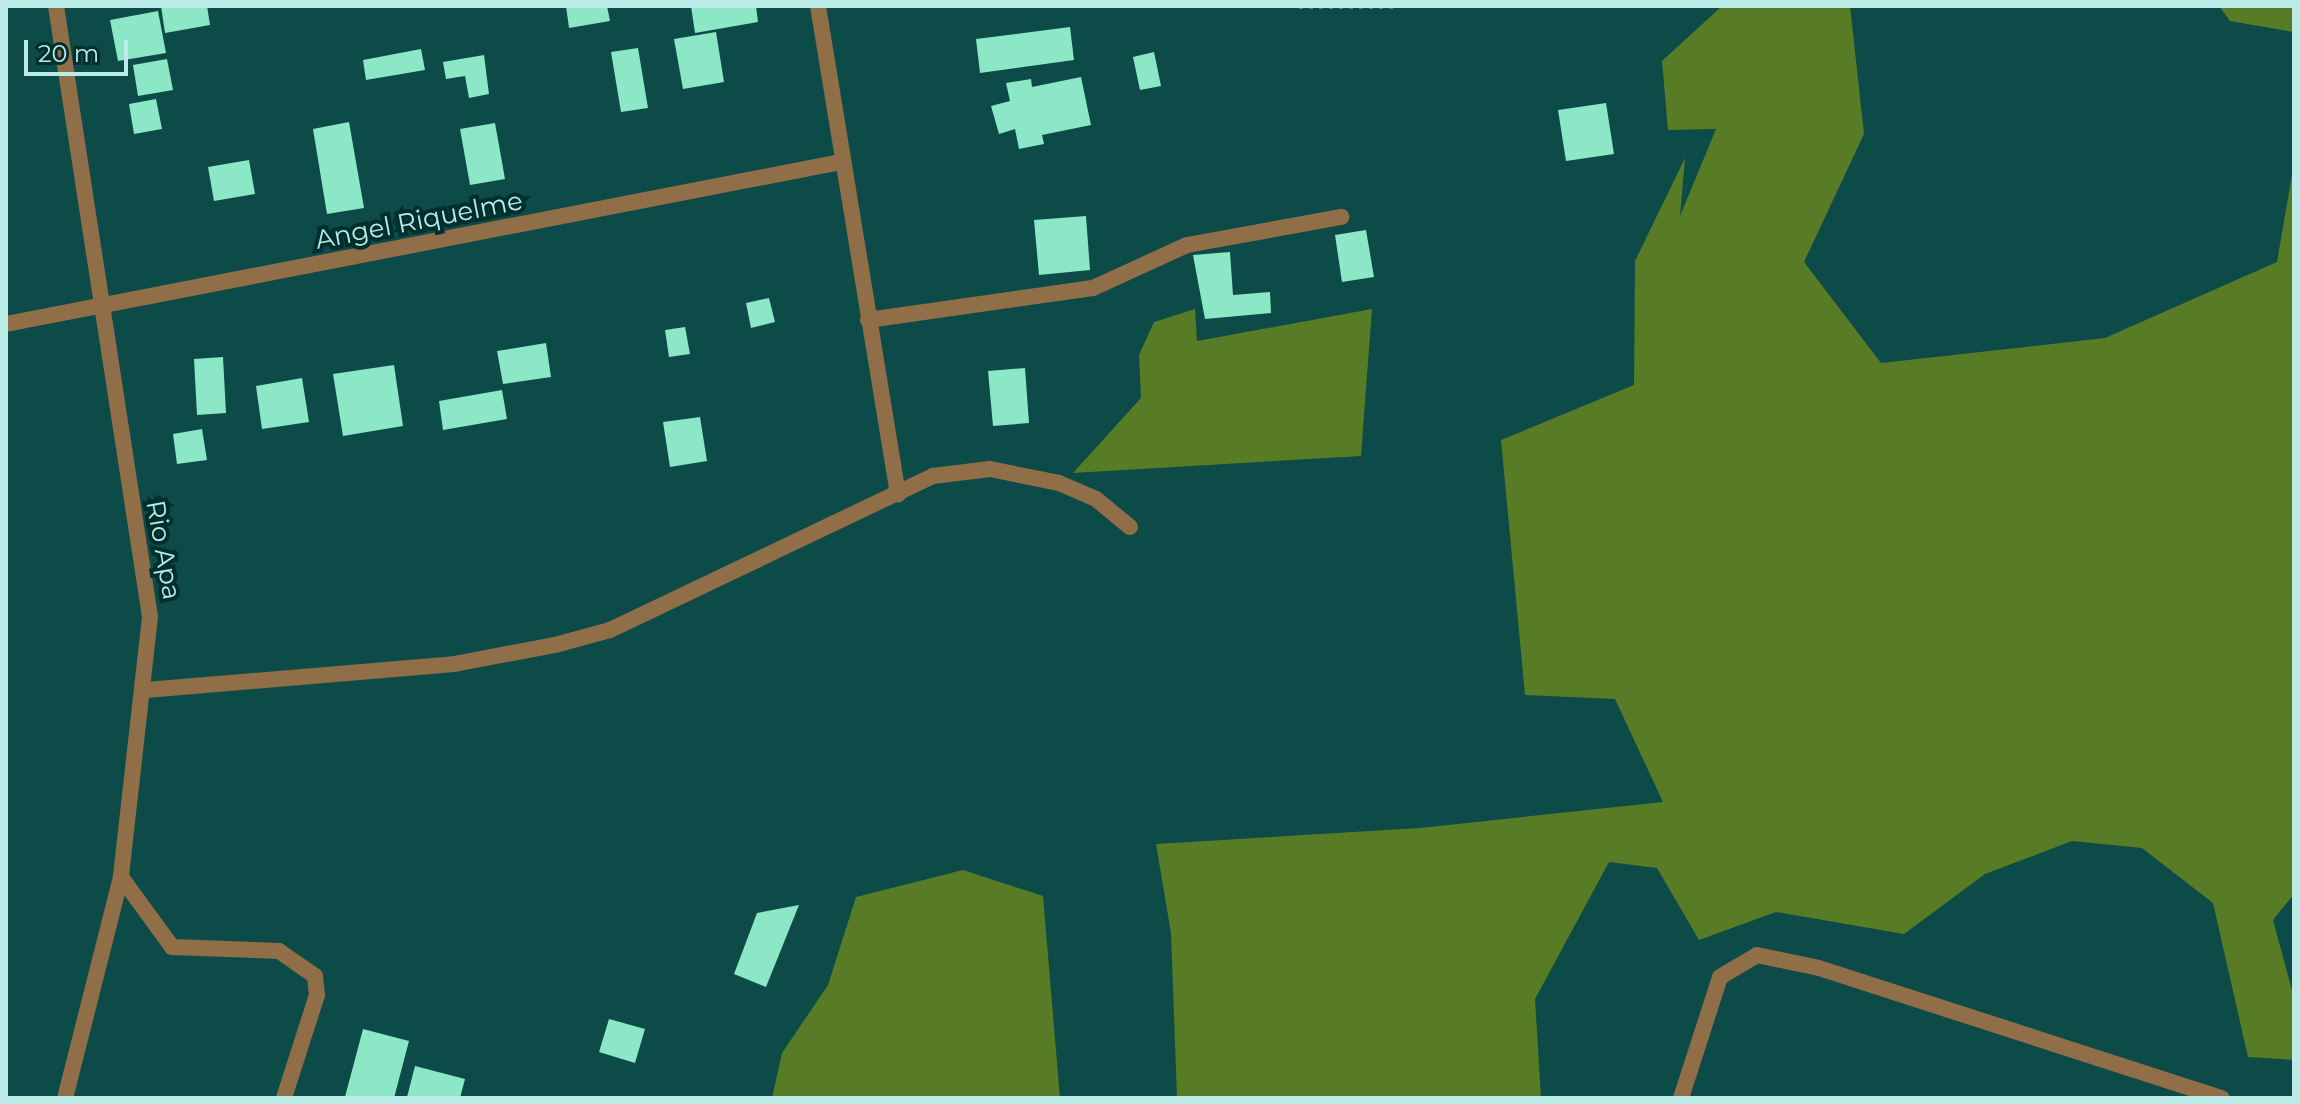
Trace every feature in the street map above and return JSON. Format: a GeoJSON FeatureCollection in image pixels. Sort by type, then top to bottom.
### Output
{"type":"FeatureCollection","features":[{"type":"Feature","properties":{"kind":"street","name":"Rio Apa"},"geometry":{"type":"LineString","coordinates":[[56,6],[150,617],[146,690],[121,877],[65,1098]]}},
{"type":"Feature","properties":{"kind":"street"},"geometry":{"type":"LineString","coordinates":[[818,6],[841,162],[898,494]]}},
{"type":"Feature","properties":{"kind":"street","name":"Angel Riquelme"},"geometry":{"type":"LineString","coordinates":[[6,324],[104,308],[841,162]]}},
{"type":"Feature","properties":{"kind":"street"},"geometry":{"type":"LineString","coordinates":[[868,320],[1093,288],[1187,245],[1341,217]]}},
{"type":"Feature","properties":{"kind":"street"},"geometry":{"type":"LineString","coordinates":[[146,690],[454,664],[555,645],[610,630],[933,476],[990,469],[1059,483],[1096,499],[1130,527]]}},
{"type":"Feature","properties":{"kind":"street"},"geometry":{"type":"LineString","coordinates":[[121,877],[172,947],[279,951],[315,976],[317,995],[284,1098]]}},
{"type":"Feature","properties":{"kind":"street"},"geometry":{"type":"LineString","coordinates":[[1681,1098],[1720,977],[1757,955],[1819,968],[2222,1098]]}},
{"type":"Feature","properties":{"kind":"path"},"geometry":{"type":"LineString","coordinates":[[1299,6],[1393,6]]}},
{"type":"Feature","properties":{"kind":"green space"},"geometry":{"type":"Polygon","coordinates":[[[1722,6],[1850,6],[1864,134],[1804,262],[1881,363],[2105,338],[2277,262],[2294,163],[2294,894],[2273,920],[2294,998],[2294,1060],[2248,1057],[2213,903],[2142,848],[2072,841],[1985,874],[1904,934],[1776,912],[1699,940],[1657,868],[1609,862],[1535,999],[1541,1098],[1177,1098],[1171,933],[1156,844],[1420,828],[1663,802],[1615,699],[1525,695],[1501,440],[1634,385],[1635,261],[1685,158],[1680,216],[1716,129],[1668,130],[1662,61],[1722,6]]]}},
{"type":"Feature","properties":{"kind":"green space"},"geometry":{"type":"Polygon","coordinates":[[[2219,6],[2294,6],[2294,32],[2230,21],[2219,6]]]}},
{"type":"Feature","properties":{"kind":"green space"},"geometry":{"type":"Polygon","coordinates":[[[1195,309],[1197,341],[1372,309],[1361,456],[1073,473],[1141,398],[1139,355],[1154,322],[1195,309]]]}},
{"type":"Feature","properties":{"kind":"green space"},"geometry":{"type":"Polygon","coordinates":[[[963,870],[1043,896],[1060,1098],[772,1098],[782,1053],[828,985],[856,897],[963,870]]]}},
{"type":"Feature","properties":{"kind":"building"},"geometry":{"type":"Polygon","coordinates":[[[161,6],[207,6],[210,25],[165,33],[161,6]]]}},
{"type":"Feature","properties":{"kind":"building"},"geometry":{"type":"Polygon","coordinates":[[[566,6],[607,6],[610,21],[569,28],[566,6]]]}},
{"type":"Feature","properties":{"kind":"building"},"geometry":{"type":"Polygon","coordinates":[[[691,6],[756,6],[758,22],[695,33],[691,6]]]}},
{"type":"Feature","properties":{"kind":"building"},"geometry":{"type":"Polygon","coordinates":[[[158,11],[166,53],[118,61],[110,20],[158,11]]]}},
{"type":"Feature","properties":{"kind":"building"},"geometry":{"type":"Polygon","coordinates":[[[1070,27],[1074,60],[980,73],[976,39],[1070,27]]]}},
{"type":"Feature","properties":{"kind":"building"},"geometry":{"type":"Polygon","coordinates":[[[716,32],[724,82],[683,89],[674,39],[716,32]]]}},
{"type":"Feature","properties":{"kind":"building"},"geometry":{"type":"Polygon","coordinates":[[[638,48],[648,108],[621,112],[611,52],[638,48]]]}},
{"type":"Feature","properties":{"kind":"building"},"geometry":{"type":"Polygon","coordinates":[[[421,49],[425,70],[366,80],[363,60],[421,49]]]}},
{"type":"Feature","properties":{"kind":"building"},"geometry":{"type":"Polygon","coordinates":[[[1154,52],[1161,86],[1140,90],[1133,57],[1154,52]]]}},
{"type":"Feature","properties":{"kind":"building"},"geometry":{"type":"Polygon","coordinates":[[[484,55],[489,94],[469,98],[465,76],[446,79],[443,62],[484,55]]]}},
{"type":"Feature","properties":{"kind":"building"},"geometry":{"type":"Polygon","coordinates":[[[167,59],[173,90],[138,96],[133,65],[167,59]]]}},
{"type":"Feature","properties":{"kind":"building"},"geometry":{"type":"Polygon","coordinates":[[[1081,77],[1091,125],[1042,135],[1044,144],[1019,149],[1015,129],[999,134],[991,106],[1010,101],[1006,83],[1031,79],[1032,87],[1081,77]]]}},
{"type":"Feature","properties":{"kind":"building"},"geometry":{"type":"Polygon","coordinates":[[[156,99],[162,129],[134,134],[129,104],[156,99]]]}},
{"type":"Feature","properties":{"kind":"building"},"geometry":{"type":"Polygon","coordinates":[[[1606,103],[1614,154],[1566,161],[1558,110],[1606,103]]]}},
{"type":"Feature","properties":{"kind":"building"},"geometry":{"type":"Polygon","coordinates":[[[349,122],[364,208],[327,214],[313,129],[349,122]]]}},
{"type":"Feature","properties":{"kind":"building"},"geometry":{"type":"Polygon","coordinates":[[[495,123],[505,179],[470,185],[460,129],[495,123]]]}},
{"type":"Feature","properties":{"kind":"building"},"geometry":{"type":"Polygon","coordinates":[[[249,160],[255,194],[214,201],[208,167],[249,160]]]}},
{"type":"Feature","properties":{"kind":"building"},"geometry":{"type":"Polygon","coordinates":[[[1086,216],[1090,270],[1039,275],[1034,220],[1086,216]]]}},
{"type":"Feature","properties":{"kind":"building"},"geometry":{"type":"Polygon","coordinates":[[[1366,230],[1374,277],[1342,282],[1335,235],[1366,230]]]}},
{"type":"Feature","properties":{"kind":"building"},"geometry":{"type":"Polygon","coordinates":[[[1230,252],[1233,295],[1270,292],[1271,313],[1205,319],[1193,255],[1230,252]]]}},
{"type":"Feature","properties":{"kind":"building"},"geometry":{"type":"Polygon","coordinates":[[[769,298],[775,322],[751,328],[746,303],[769,298]]]}},
{"type":"Feature","properties":{"kind":"building"},"geometry":{"type":"Polygon","coordinates":[[[685,327],[690,354],[669,357],[665,330],[685,327]]]}},
{"type":"Feature","properties":{"kind":"building"},"geometry":{"type":"Polygon","coordinates":[[[546,343],[551,377],[503,384],[497,351],[546,343]]]}},
{"type":"Feature","properties":{"kind":"building"},"geometry":{"type":"Polygon","coordinates":[[[223,357],[226,413],[197,415],[194,359],[223,357]]]}},
{"type":"Feature","properties":{"kind":"building"},"geometry":{"type":"Polygon","coordinates":[[[394,365],[403,426],[343,436],[333,374],[394,365]]]}},
{"type":"Feature","properties":{"kind":"building"},"geometry":{"type":"Polygon","coordinates":[[[1025,368],[1029,423],[993,426],[988,371],[1025,368]]]}},
{"type":"Feature","properties":{"kind":"building"},"geometry":{"type":"Polygon","coordinates":[[[302,378],[309,422],[262,429],[256,386],[302,378]]]}},
{"type":"Feature","properties":{"kind":"building"},"geometry":{"type":"Polygon","coordinates":[[[502,390],[507,419],[443,430],[439,401],[502,390]]]}},
{"type":"Feature","properties":{"kind":"building"},"geometry":{"type":"Polygon","coordinates":[[[700,417],[707,461],[670,467],[663,422],[700,417]]]}},
{"type":"Feature","properties":{"kind":"building"},"geometry":{"type":"Polygon","coordinates":[[[202,429],[207,460],[177,464],[173,434],[202,429]]]}},
{"type":"Feature","properties":{"kind":"building"},"geometry":{"type":"Polygon","coordinates":[[[799,905],[766,987],[734,974],[757,913],[799,905]]]}},
{"type":"Feature","properties":{"kind":"building"},"geometry":{"type":"Polygon","coordinates":[[[609,1019],[645,1029],[635,1063],[599,1052],[609,1019]]]}},
{"type":"Feature","properties":{"kind":"building"},"geometry":{"type":"Polygon","coordinates":[[[363,1029],[409,1041],[394,1098],[345,1097],[363,1029]]]}},
{"type":"Feature","properties":{"kind":"building"},"geometry":{"type":"Polygon","coordinates":[[[415,1066],[465,1079],[460,1098],[407,1097],[415,1066]]]}}]}
